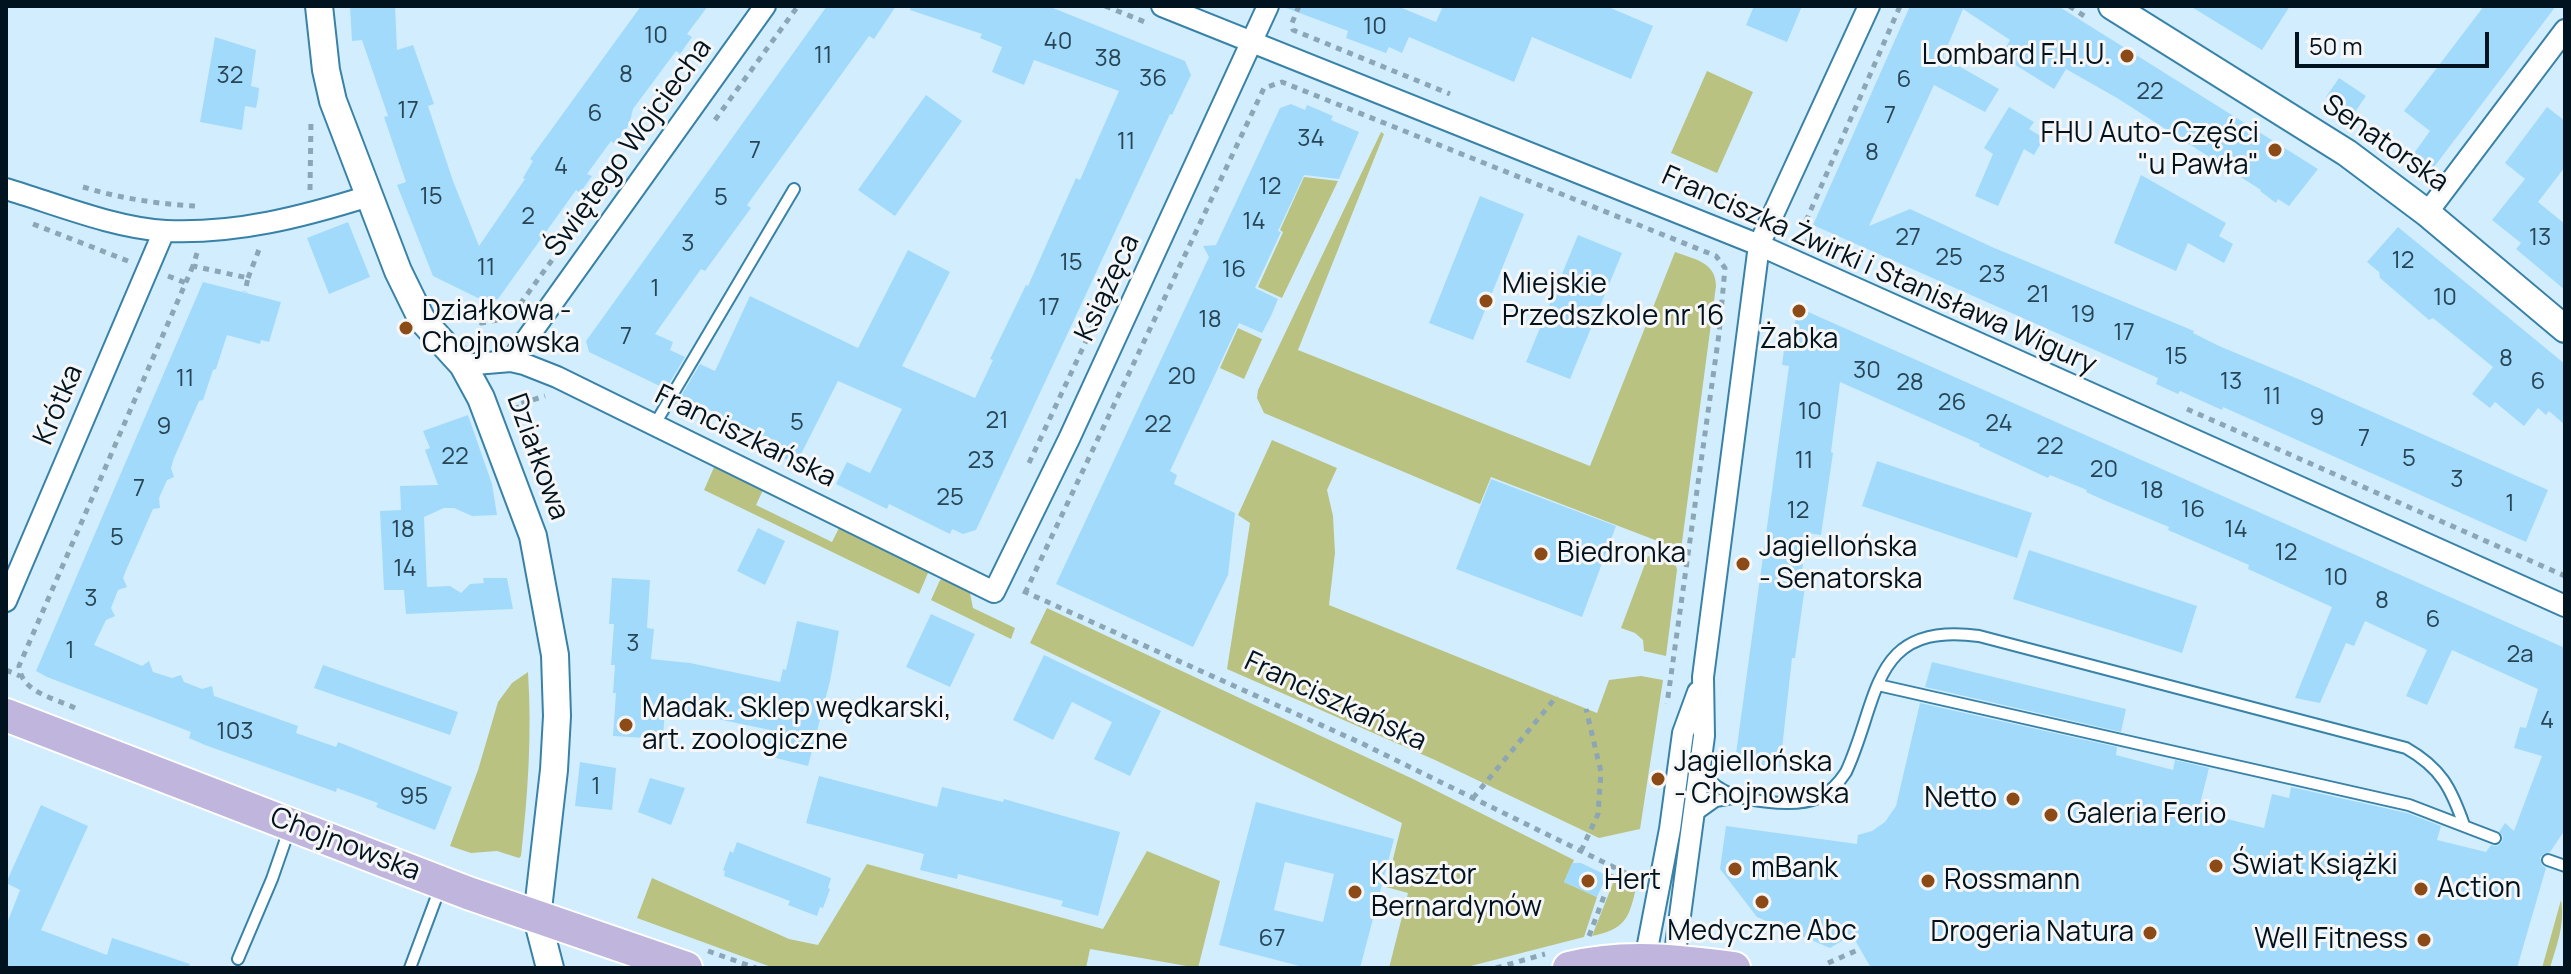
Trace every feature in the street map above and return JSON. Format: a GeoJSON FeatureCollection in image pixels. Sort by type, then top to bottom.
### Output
{"type":"FeatureCollection","features":[{"type":"Feature","properties":{"kind":"main road","name":"Chojnowska"},"geometry":{"type":"LineString","coordinates":[[6,715],[442,883],[686,968]]}},
{"type":"Feature","properties":{"kind":"main road"},"geometry":{"type":"LineString","coordinates":[[1568,955],[1734,968]]}},
{"type":"Feature","properties":{"kind":"street","name":"Działkowa"},"geometry":{"type":"LineString","coordinates":[[319,6],[328,84],[398,271],[422,320],[463,365],[481,398],[533,536],[555,655],[557,716],[537,918]]}},
{"type":"Feature","properties":{"kind":"street","name":"Świętego Wojciecha"},"geometry":{"type":"LineString","coordinates":[[511,361],[765,6]]}},
{"type":"Feature","properties":{"kind":"street","name":"Franciszka Żwirki i Stanisława Wigury"},"geometry":{"type":"LineString","coordinates":[[1162,6],[1759,245],[2565,606]]}},
{"type":"Feature","properties":{"kind":"street","name":"Książęca"},"geometry":{"type":"LineString","coordinates":[[997,585],[1069,439],[1268,6]]}},
{"type":"Feature","properties":{"kind":"street"},"geometry":{"type":"LineString","coordinates":[[1660,964],[1693,817],[1700,767],[1704,736],[1703,677],[1759,245],[1869,6]]}},
{"type":"Feature","properties":{"kind":"street","name":"Senatorska"},"geometry":{"type":"LineString","coordinates":[[2104,14],[2347,153],[2427,213],[2565,329]]}},
{"type":"Feature","properties":{"kind":"street"},"geometry":{"type":"LineString","coordinates":[[2427,213],[2565,30]]}},
{"type":"Feature","properties":{"kind":"street"},"geometry":{"type":"LineString","coordinates":[[6,189],[121,224],[164,231],[233,230],[274,223],[315,214],[369,196]]}},
{"type":"Feature","properties":{"kind":"street","name":"Krótka"},"geometry":{"type":"LineString","coordinates":[[6,601],[164,231]]}},
{"type":"Feature","properties":{"kind":"street"},"geometry":{"type":"LineString","coordinates":[[463,365],[511,361]]}},
{"type":"Feature","properties":{"kind":"street","name":"Franciszkańska"},"geometry":{"type":"LineString","coordinates":[[511,361],[546,372],[997,585]]}},
{"type":"Feature","properties":{"kind":"street"},"geometry":{"type":"LineString","coordinates":[[1660,964],[1670,829],[1683,733],[1703,677]]}},
{"type":"Feature","properties":{"kind":"street"},"geometry":{"type":"LineString","coordinates":[[537,918],[550,968]]}},
{"type":"Feature","properties":{"kind":"lane"},"geometry":{"type":"LineString","coordinates":[[655,424],[794,189]]}},
{"type":"Feature","properties":{"kind":"lane"},"geometry":{"type":"LineString","coordinates":[[1693,817],[1716,801],[1741,797],[1803,802],[1829,792],[1846,772],[1878,685],[1898,654],[1911,643],[1930,635],[1955,633],[1979,636],[2406,748],[2427,762],[2445,780],[2464,825]]}},
{"type":"Feature","properties":{"kind":"lane"},"geometry":{"type":"LineString","coordinates":[[1878,685],[2409,805],[2495,838]]}},
{"type":"Feature","properties":{"kind":"lane"},"geometry":{"type":"LineString","coordinates":[[1700,767],[1718,787],[1741,797]]}},
{"type":"Feature","properties":{"kind":"lane"},"geometry":{"type":"LineString","coordinates":[[238,959],[272,879],[291,824]]}},
{"type":"Feature","properties":{"kind":"lane"},"geometry":{"type":"LineString","coordinates":[[2548,860],[2565,866]]}},
{"type":"Feature","properties":{"kind":"lane"},"geometry":{"type":"LineString","coordinates":[[410,968],[442,883]]}},
{"type":"Feature","properties":{"kind":"path"},"geometry":{"type":"LineString","coordinates":[[1105,6],[1159,28]]}},
{"type":"Feature","properties":{"kind":"path"},"geometry":{"type":"LineString","coordinates":[[1299,6],[1292,23],[1293,30],[1455,96]]}},
{"type":"Feature","properties":{"kind":"path"},"geometry":{"type":"LineString","coordinates":[[1808,248],[1806,221],[1900,6]]}},
{"type":"Feature","properties":{"kind":"path"},"geometry":{"type":"LineString","coordinates":[[2069,6],[2104,14]]}},
{"type":"Feature","properties":{"kind":"path"},"geometry":{"type":"LineString","coordinates":[[1025,593],[1264,88],[1282,82],[1716,256],[1725,268],[1717,350],[1666,717]]}},
{"type":"Feature","properties":{"kind":"path"},"geometry":{"type":"LineString","coordinates":[[301,197],[313,194],[313,118],[320,129]]}},
{"type":"Feature","properties":{"kind":"path"},"geometry":{"type":"LineString","coordinates":[[78,186],[152,202],[203,206]]}},
{"type":"Feature","properties":{"kind":"path"},"geometry":{"type":"LineString","coordinates":[[31,224],[129,261]]}},
{"type":"Feature","properties":{"kind":"path"},"geometry":{"type":"LineString","coordinates":[[245,292],[261,246]]}},
{"type":"Feature","properties":{"kind":"path"},"geometry":{"type":"LineString","coordinates":[[20,676],[19,666],[198,250]]}},
{"type":"Feature","properties":{"kind":"path"},"geometry":{"type":"LineString","coordinates":[[441,305],[481,323],[510,318],[555,256]]}},
{"type":"Feature","properties":{"kind":"path"},"geometry":{"type":"LineString","coordinates":[[193,266],[248,278]]}},
{"type":"Feature","properties":{"kind":"path"},"geometry":{"type":"LineString","coordinates":[[1026,470],[1107,296]]}},
{"type":"Feature","properties":{"kind":"path"},"geometry":{"type":"LineString","coordinates":[[2176,404],[2565,576]]}},
{"type":"Feature","properties":{"kind":"path","name":"Franciszkańska"},"geometry":{"type":"LineString","coordinates":[[997,585],[1025,593],[1361,743],[1645,882]]}},
{"type":"Feature","properties":{"kind":"path"},"geometry":{"type":"LineString","coordinates":[[6,670],[20,676],[31,689],[81,711]]}},
{"type":"Feature","properties":{"kind":"path"},"geometry":{"type":"LineString","coordinates":[[1473,798],[1557,696]]}},
{"type":"Feature","properties":{"kind":"path"},"geometry":{"type":"LineString","coordinates":[[1581,851],[1598,814],[1601,772],[1586,709]]}},
{"type":"Feature","properties":{"kind":"path"},"geometry":{"type":"LineString","coordinates":[[1496,968],[1568,955],[1615,867]]}},
{"type":"Feature","properties":{"kind":"path"},"geometry":{"type":"LineString","coordinates":[[1828,963],[1860,949]]}},
{"type":"Feature","properties":{"kind":"green space"},"geometry":{"type":"Polygon","coordinates":[[[1707,71],[1753,92],[1717,173],[1671,153],[1707,71]]]}},
{"type":"Feature","properties":{"kind":"green space"},"geometry":{"type":"Polygon","coordinates":[[[1381,132],[1384,134],[1298,350],[1590,466],[1675,252],[1703,263],[1712,272],[1716,286],[1681,550],[1491,477],[1480,504],[1264,413],[1257,398],[1258,390],[1381,132]]]}},
{"type":"Feature","properties":{"kind":"green space"},"geometry":{"type":"Polygon","coordinates":[[[1304,177],[1338,181],[1282,298],[1258,287],[1304,177]]]}},
{"type":"Feature","properties":{"kind":"green space"},"geometry":{"type":"Polygon","coordinates":[[[1238,328],[1262,339],[1244,379],[1220,368],[1238,328]]]}},
{"type":"Feature","properties":{"kind":"green space"},"geometry":{"type":"Polygon","coordinates":[[[1272,440],[1337,468],[1327,490],[1333,516],[1335,553],[1329,605],[1597,713],[1609,680],[1641,676],[1663,680],[1640,829],[1599,838],[1435,760],[1227,669],[1250,523],[1238,515],[1272,440]]]}},
{"type":"Feature","properties":{"kind":"green space"},"geometry":{"type":"Polygon","coordinates":[[[715,465],[764,488],[756,505],[832,542],[840,526],[926,567],[928,573],[919,594],[704,490],[715,465]]]}},
{"type":"Feature","properties":{"kind":"green space"},"geometry":{"type":"Polygon","coordinates":[[[1648,556],[1676,566],[1677,570],[1666,656],[1644,651],[1643,640],[1621,628],[1648,556]]]}},
{"type":"Feature","properties":{"kind":"green space"},"geometry":{"type":"Polygon","coordinates":[[[948,577],[969,588],[973,608],[1015,628],[1011,639],[931,600],[940,580],[948,577]]]}},
{"type":"Feature","properties":{"kind":"green space"},"geometry":{"type":"Polygon","coordinates":[[[1047,608],[1413,779],[1574,860],[1564,882],[1597,897],[1584,937],[1463,968],[1389,968],[1408,893],[1386,887],[1402,823],[1030,643],[1047,608]]]}},
{"type":"Feature","properties":{"kind":"green space"},"geometry":{"type":"Polygon","coordinates":[[[528,672],[529,764],[521,856],[497,851],[471,853],[450,846],[478,770],[498,702],[512,683],[528,672]]]}},
{"type":"Feature","properties":{"kind":"green space"},"geometry":{"type":"Polygon","coordinates":[[[1147,851],[1220,881],[1198,968],[1090,949],[1086,968],[774,968],[637,918],[652,878],[789,939],[818,945],[867,864],[1103,929],[1147,851]]]}},
{"type":"Feature","properties":{"kind":"green space"},"geometry":{"type":"Polygon","coordinates":[[[1615,878],[1636,888],[1631,908],[1619,926],[1592,936],[1615,878]]]}},
{"type":"Feature","properties":{"kind":"green space"},"geometry":{"type":"Polygon","coordinates":[[[2561,900],[2558,943],[2550,968],[2542,968],[2561,900]]]}},
{"type":"Feature","properties":{"kind":"building"},"geometry":{"type":"Polygon","coordinates":[[[350,6],[395,6],[397,50],[413,45],[434,104],[428,106],[479,246],[525,179],[533,161],[530,159],[641,6],[708,6],[687,34],[692,37],[680,54],[676,51],[633,109],[629,125],[615,144],[611,141],[587,174],[592,176],[580,193],[576,190],[498,299],[486,302],[433,276],[397,185],[406,182],[362,40],[352,41],[350,6]]]}},
{"type":"Feature","properties":{"kind":"building"},"geometry":{"type":"Polygon","coordinates":[[[827,6],[896,6],[874,39],[869,36],[747,205],[751,208],[705,271],[701,269],[655,334],[673,342],[670,350],[685,357],[666,389],[589,352],[586,341],[827,6]]]}},
{"type":"Feature","properties":{"kind":"building"},"geometry":{"type":"Polygon","coordinates":[[[911,6],[1048,6],[1185,61],[1191,75],[976,530],[963,534],[952,529],[950,534],[889,504],[887,509],[836,484],[847,462],[870,473],[902,409],[838,381],[796,464],[764,449],[769,439],[681,396],[700,364],[715,371],[750,296],[858,348],[908,250],[950,272],[902,366],[975,398],[993,360],[990,359],[1028,286],[1076,178],[1080,180],[1119,91],[1034,60],[1024,85],[992,72],[1002,47],[980,38],[982,34],[910,10],[911,6]]]}},
{"type":"Feature","properties":{"kind":"building"},"geometry":{"type":"Polygon","coordinates":[[[1286,6],[1397,6],[1436,22],[1443,6],[1606,6],[1653,26],[1631,79],[1532,37],[1514,82],[1409,37],[1402,53],[1389,47],[1386,53],[1346,38],[1348,31],[1286,6]]]}},
{"type":"Feature","properties":{"kind":"building"},"geometry":{"type":"Polygon","coordinates":[[[1754,6],[1802,6],[1787,42],[1746,25],[1754,6]]]}},
{"type":"Feature","properties":{"kind":"building"},"geometry":{"type":"Polygon","coordinates":[[[1910,6],[2058,6],[2318,169],[2289,206],[2278,199],[2276,203],[2261,190],[2117,98],[2066,69],[2054,89],[2001,56],[2010,40],[1963,9],[1943,57],[1999,89],[1985,112],[1934,85],[1869,226],[1910,209],[1992,247],[2194,331],[2219,346],[2548,490],[2526,542],[2223,407],[2222,410],[2180,391],[2178,394],[2156,384],[2158,378],[1813,225],[1910,6]]]}},
{"type":"Feature","properties":{"kind":"building"},"geometry":{"type":"Polygon","coordinates":[[[2190,6],[2290,6],[2262,50],[2190,6]]]}},
{"type":"Feature","properties":{"kind":"building"},"geometry":{"type":"Polygon","coordinates":[[[2484,6],[2556,6],[2431,171],[2412,156],[2430,131],[2404,111],[2484,6]]]}},
{"type":"Feature","properties":{"kind":"building"},"geometry":{"type":"Polygon","coordinates":[[[215,37],[256,50],[251,86],[259,88],[258,98],[256,108],[245,106],[242,130],[200,122],[215,37]]]}},
{"type":"Feature","properties":{"kind":"building"},"geometry":{"type":"Polygon","coordinates":[[[2339,78],[2366,96],[2353,115],[2326,97],[2339,78]]]}},
{"type":"Feature","properties":{"kind":"building"},"geometry":{"type":"Polygon","coordinates":[[[926,95],[962,121],[895,216],[858,190],[926,95]]]}},
{"type":"Feature","properties":{"kind":"building"},"geometry":{"type":"Polygon","coordinates":[[[1291,104],[1305,110],[1307,105],[1359,132],[1339,179],[1304,175],[1255,288],[1278,299],[1271,316],[1262,333],[1239,323],[1170,471],[1177,475],[1174,484],[1235,513],[1228,575],[1193,647],[1056,584],[1209,257],[1203,246],[1216,245],[1280,108],[1291,104]]]}},
{"type":"Feature","properties":{"kind":"building"},"geometry":{"type":"Polygon","coordinates":[[[2009,107],[2034,122],[2029,129],[2044,138],[2034,155],[2024,149],[1998,206],[1975,196],[1993,154],[1984,148],[2009,107]]]}},
{"type":"Feature","properties":{"kind":"building"},"geometry":{"type":"Polygon","coordinates":[[[2547,107],[2565,121],[2565,167],[2538,202],[2565,224],[2565,290],[2516,249],[2521,243],[2492,220],[2525,179],[2505,163],[2547,107]]]}},
{"type":"Feature","properties":{"kind":"building"},"geometry":{"type":"Polygon","coordinates":[[[2141,175],[2226,223],[2219,236],[2233,244],[2224,263],[2188,243],[2176,271],[2114,243],[2141,175]]]}},
{"type":"Feature","properties":{"kind":"building"},"geometry":{"type":"Polygon","coordinates":[[[1480,196],[1524,214],[1473,340],[1429,323],[1480,196]]]}},
{"type":"Feature","properties":{"kind":"building"},"geometry":{"type":"Polygon","coordinates":[[[348,222],[370,277],[329,294],[307,238],[348,222]]]}},
{"type":"Feature","properties":{"kind":"building"},"geometry":{"type":"Polygon","coordinates":[[[2398,227],[2565,364],[2565,425],[2549,411],[2546,415],[2538,408],[2524,426],[2495,402],[2490,408],[2472,394],[2493,367],[2433,318],[2429,320],[2380,278],[2379,272],[2367,262],[2398,227]]]}},
{"type":"Feature","properties":{"kind":"building"},"geometry":{"type":"Polygon","coordinates":[[[1578,235],[1622,253],[1570,379],[1526,362],[1578,235]]]}},
{"type":"Feature","properties":{"kind":"building"},"geometry":{"type":"Polygon","coordinates":[[[203,282],[281,302],[269,342],[261,340],[260,344],[227,335],[203,400],[199,401],[174,458],[171,468],[174,477],[167,480],[159,498],[160,508],[153,509],[123,578],[127,587],[118,590],[111,608],[115,616],[106,620],[94,645],[142,666],[149,661],[153,672],[172,678],[181,675],[184,682],[202,689],[212,686],[214,696],[298,726],[296,733],[336,747],[338,742],[452,787],[435,830],[376,807],[378,803],[337,788],[336,792],[205,745],[189,738],[191,732],[36,671],[203,282]]]}},
{"type":"Feature","properties":{"kind":"building","name":"Galeria Ferio"},"geometry":{"type":"Polygon","coordinates":[[[1806,311],[2565,648],[2565,830],[2550,852],[2540,858],[2546,868],[2517,968],[1871,968],[1852,935],[1830,948],[1757,917],[1720,869],[1726,826],[1857,844],[1858,835],[1872,831],[1885,822],[1896,806],[1920,703],[2117,747],[2116,755],[2173,770],[2175,760],[2209,768],[2198,812],[2264,828],[2272,794],[2289,798],[2291,787],[2407,813],[2441,826],[2437,840],[2486,852],[2491,845],[2497,846],[2502,842],[2503,836],[2499,832],[2505,823],[2514,831],[2542,756],[2514,748],[2520,727],[2526,728],[2538,689],[2452,650],[2427,705],[2406,696],[2427,650],[2365,621],[2354,646],[2346,643],[2320,703],[2295,698],[2332,607],[2248,569],[2249,565],[2168,530],[2169,527],[2050,475],[2048,478],[1840,382],[1821,535],[1807,533],[1801,579],[1806,579],[1795,658],[1792,658],[1780,767],[1735,761],[1789,366],[1782,365],[1786,335],[1793,336],[1796,317],[1806,311]]]}},
{"type":"Feature","properties":{"kind":"building"},"geometry":{"type":"Polygon","coordinates":[[[468,415],[492,484],[497,515],[472,516],[454,508],[444,508],[424,517],[427,587],[450,586],[461,593],[470,584],[484,583],[483,578],[507,578],[513,609],[406,614],[404,590],[384,590],[380,511],[401,510],[400,486],[438,485],[425,450],[430,448],[423,431],[468,415]]]}},
{"type":"Feature","properties":{"kind":"building"},"geometry":{"type":"Polygon","coordinates":[[[1877,461],[2032,513],[2017,558],[1862,506],[1877,461]]]}},
{"type":"Feature","properties":{"kind":"building"},"geometry":{"type":"Polygon","coordinates":[[[1491,479],[1616,526],[1582,617],[1456,569],[1491,479]]]}},
{"type":"Feature","properties":{"kind":"building"},"geometry":{"type":"Polygon","coordinates":[[[758,528],[785,541],[765,585],[737,571],[758,528]]]}},
{"type":"Feature","properties":{"kind":"building"},"geometry":{"type":"Polygon","coordinates":[[[2029,550],[2197,606],[2182,653],[2013,599],[2029,550]]]}},
{"type":"Feature","properties":{"kind":"building"},"geometry":{"type":"Polygon","coordinates":[[[612,578],[650,580],[647,628],[654,629],[651,659],[690,663],[780,682],[783,669],[786,670],[797,621],[839,631],[830,681],[808,766],[764,755],[770,730],[665,708],[663,739],[613,736],[616,693],[613,693],[615,665],[611,665],[614,624],[609,624],[612,578]]]}},
{"type":"Feature","properties":{"kind":"building"},"geometry":{"type":"Polygon","coordinates":[[[931,614],[975,634],[950,687],[906,667],[931,614]]]}},
{"type":"Feature","properties":{"kind":"building"},"geometry":{"type":"Polygon","coordinates":[[[1044,655],[1161,711],[1130,776],[1094,759],[1112,722],[1072,702],[1053,740],[1013,720],[1044,655]]]}},
{"type":"Feature","properties":{"kind":"building"},"geometry":{"type":"Polygon","coordinates":[[[1932,662],[2126,709],[2121,732],[1925,687],[1932,662]]]}},
{"type":"Feature","properties":{"kind":"building"},"geometry":{"type":"Polygon","coordinates":[[[323,665],[458,712],[450,735],[314,688],[323,665]]]}},
{"type":"Feature","properties":{"kind":"building"},"geometry":{"type":"Polygon","coordinates":[[[580,762],[616,768],[612,810],[575,806],[580,762]]]}},
{"type":"Feature","properties":{"kind":"building"},"geometry":{"type":"Polygon","coordinates":[[[819,776],[937,807],[942,787],[1003,802],[1004,799],[1120,832],[1098,916],[1061,906],[1063,901],[958,874],[957,879],[920,870],[924,854],[806,823],[819,776]]]}},
{"type":"Feature","properties":{"kind":"building"},"geometry":{"type":"Polygon","coordinates":[[[650,778],[685,788],[671,825],[638,812],[650,778]]]}},
{"type":"Feature","properties":{"kind":"building","name":"Klasztor Bernardynów"},"geometry":{"type":"Polygon","coordinates":[[[1256,802],[1394,839],[1360,968],[1307,968],[1219,945],[1256,802]],[[1285,862],[1274,910],[1323,922],[1334,874],[1285,862]]]}},
{"type":"Feature","properties":{"kind":"building"},"geometry":{"type":"Polygon","coordinates":[[[41,805],[88,826],[41,930],[107,955],[112,938],[190,964],[189,968],[6,968],[6,926],[20,890],[6,883],[41,805]]]}},
{"type":"Feature","properties":{"kind":"building"},"geometry":{"type":"Polygon","coordinates":[[[737,842],[831,878],[823,908],[820,907],[817,916],[788,905],[790,901],[724,876],[730,851],[733,853],[737,842]]]}},
{"type":"Feature","properties":{"kind":"building"},"geometry":{"type":"Polygon","coordinates":[[[1572,863],[1581,863],[1604,874],[1597,897],[1564,882],[1572,863]]]}},
{"type":"Feature","properties":{"kind":"place","name":"Lombard F.H.U."},"geometry":{"type":"Point","coordinates":[2127,56]}},
{"type":"Feature","properties":{"kind":"place","name":"FHU Auto-Części \"u Pawła\""},"geometry":{"type":"Point","coordinates":[2275,150]}},
{"type":"Feature","properties":{"kind":"place","name":"Miejskie Przedszkole nr 16"},"geometry":{"type":"Point","coordinates":[1486,301]}},
{"type":"Feature","properties":{"kind":"place","name":"Żabka"},"geometry":{"type":"Point","coordinates":[1799,311]}},
{"type":"Feature","properties":{"kind":"place","name":"Działkowa - Chojnowska"},"geometry":{"type":"Point","coordinates":[406,328]}},
{"type":"Feature","properties":{"kind":"place","name":"Biedronka"},"geometry":{"type":"Point","coordinates":[1541,554]}},
{"type":"Feature","properties":{"kind":"place","name":"Jagiellońska - Senatorska"},"geometry":{"type":"Point","coordinates":[1743,564]}},
{"type":"Feature","properties":{"kind":"place","name":"Madak. Sklep wędkarski, art. zoologiczne"},"geometry":{"type":"Point","coordinates":[626,725]}},
{"type":"Feature","properties":{"kind":"place","name":"Jagiellońska - Chojnowska"},"geometry":{"type":"Point","coordinates":[1658,779]}},
{"type":"Feature","properties":{"kind":"place","name":"Netto"},"geometry":{"type":"Point","coordinates":[2013,799]}},
{"type":"Feature","properties":{"kind":"place","name":"Galeria Ferio"},"geometry":{"type":"Point","coordinates":[2051,815]}},
{"type":"Feature","properties":{"kind":"place","name":"Świat Książki"},"geometry":{"type":"Point","coordinates":[2216,866]}},
{"type":"Feature","properties":{"kind":"place","name":"mBank"},"geometry":{"type":"Point","coordinates":[1735,869]}},
{"type":"Feature","properties":{"kind":"place","name":"Hert"},"geometry":{"type":"Point","coordinates":[1588,881]}},
{"type":"Feature","properties":{"kind":"place","name":"Rossmann"},"geometry":{"type":"Point","coordinates":[1928,881]}},
{"type":"Feature","properties":{"kind":"place","name":"Action"},"geometry":{"type":"Point","coordinates":[2421,889]}},
{"type":"Feature","properties":{"kind":"place","name":"Klasztor Bernardynów"},"geometry":{"type":"Point","coordinates":[1355,892]}},
{"type":"Feature","properties":{"kind":"place","name":"Medyczne Abc"},"geometry":{"type":"Point","coordinates":[1762,902]}},
{"type":"Feature","properties":{"kind":"place","name":"Drogeria Natura"},"geometry":{"type":"Point","coordinates":[2150,933]}},
{"type":"Feature","properties":{"kind":"place","name":"Well Fitness"},"geometry":{"type":"Point","coordinates":[2424,940]}}]}
